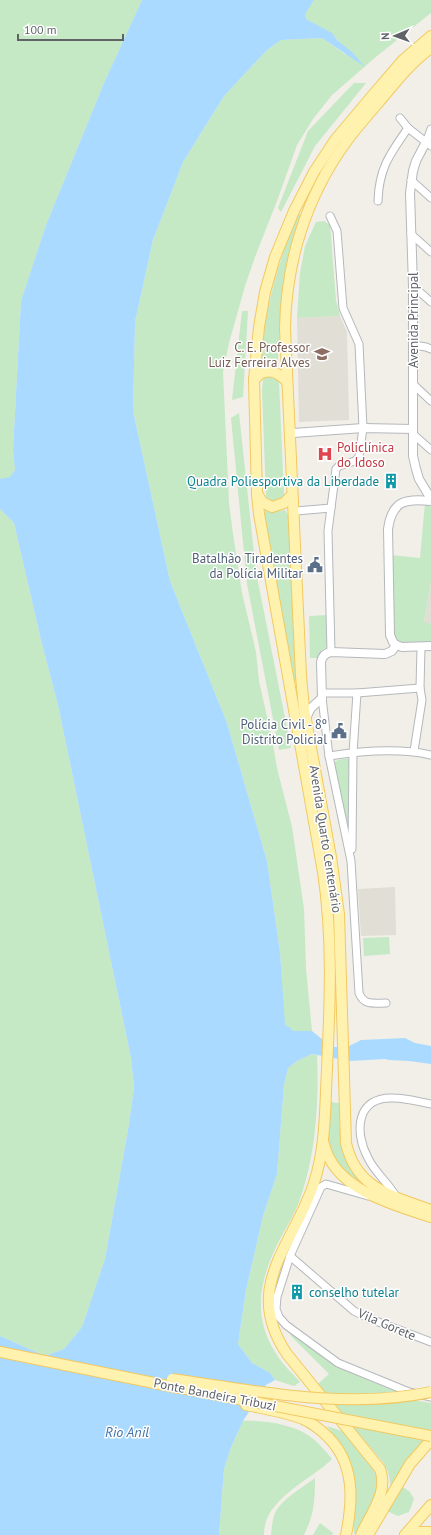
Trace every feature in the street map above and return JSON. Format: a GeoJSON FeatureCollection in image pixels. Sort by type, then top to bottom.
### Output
{"type":"FeatureCollection","features":[{"type":"Feature","properties":{"kind":"main road","name":"Avenida Quarto Centenário"},"geometry":{"type":"LineString","coordinates":[[324,1128],[330,948],[326,889],[261,531],[257,494],[254,380],[255,356],[262,308],[270,275],[284,234],[302,193],[324,155],[335,140],[376,98],[413,51],[431,36]]}},
{"type":"Feature","properties":{"kind":"main road","name":"Avenida Quarto Centenário"},"geometry":{"type":"LineString","coordinates":[[390,82],[431,48]]}},
{"type":"Feature","properties":{"kind":"main road","name":"Avenida Quarto Centenário"},"geometry":{"type":"LineString","coordinates":[[376,98],[332,163],[316,191],[302,226],[293,255],[286,300],[285,329],[303,697],[337,893],[340,930],[346,1143],[353,1164],[363,1178],[369,1184],[396,1201]]}},
{"type":"Feature","properties":{"kind":"main road"},"geometry":{"type":"LineString","coordinates":[[254,380],[262,373],[270,371],[278,373],[287,382]]}},
{"type":"Feature","properties":{"kind":"main road"},"geometry":{"type":"LineString","coordinates":[[257,494],[262,502],[272,507],[284,503],[292,495]]}},
{"type":"Feature","properties":{"kind":"main road"},"geometry":{"type":"LineString","coordinates":[[324,1128],[325,1147],[328,1155],[334,1165],[355,1185],[376,1198],[396,1201],[431,1210]]}},
{"type":"Feature","properties":{"kind":"main road"},"geometry":{"type":"LineString","coordinates":[[324,1128],[320,1161],[314,1184],[272,1272],[269,1295],[269,1312],[276,1335],[287,1354],[380,1469],[383,1478],[383,1489],[361,1535]]}},
{"type":"Feature","properties":{"kind":"main road"},"geometry":{"type":"LineString","coordinates":[[396,1201],[431,1217]]}},
{"type":"Feature","properties":{"kind":"main road","name":"Ponte Bandeira Tribuzi"},"geometry":{"type":"LineString","coordinates":[[0,1346],[431,1436]]}},
{"type":"Feature","properties":{"kind":"main road","name":"Ponte Bandeira Tribuzi"},"geometry":{"type":"LineString","coordinates":[[0,1352],[431,1429]]}},
{"type":"Feature","properties":{"kind":"main road"},"geometry":{"type":"LineString","coordinates":[[171,1382],[333,1400],[384,1399],[431,1392]]}},
{"type":"Feature","properties":{"kind":"main road"},"geometry":{"type":"LineString","coordinates":[[171,1382],[299,1418],[315,1426],[324,1433],[339,1451],[348,1469],[350,1478],[351,1505],[346,1535]]}},
{"type":"Feature","properties":{"kind":"main road"},"geometry":{"type":"LineString","coordinates":[[368,1535],[416,1455],[431,1440]]}},
{"type":"Feature","properties":{"kind":"main road"},"geometry":{"type":"LineString","coordinates":[[405,1535],[431,1505]]}},
{"type":"Feature","properties":{"kind":"main road"},"geometry":{"type":"LineString","coordinates":[[405,1535],[420,1532],[431,1532]]}},
{"type":"Feature","properties":{"kind":"street"},"geometry":{"type":"LineString","coordinates":[[400,118],[408,128],[428,142],[431,130]]}},
{"type":"Feature","properties":{"kind":"street"},"geometry":{"type":"LineString","coordinates":[[378,202],[378,185],[388,157],[408,128]]}},
{"type":"Feature","properties":{"kind":"street","name":"Avenida Principal"},"geometry":{"type":"LineString","coordinates":[[428,142],[416,161],[411,180],[411,234],[413,286],[413,432],[416,469],[419,479],[431,500]]}},
{"type":"Feature","properties":{"kind":"street"},"geometry":{"type":"LineString","coordinates":[[411,180],[431,198]]}},
{"type":"Feature","properties":{"kind":"street"},"geometry":{"type":"LineString","coordinates":[[330,216],[337,232],[343,308],[359,344],[364,428],[359,457],[355,461],[339,466],[336,469],[328,531],[331,652]]}},
{"type":"Feature","properties":{"kind":"street"},"geometry":{"type":"LineString","coordinates":[[411,234],[431,252]]}},
{"type":"Feature","properties":{"kind":"street"},"geometry":{"type":"LineString","coordinates":[[413,286],[431,302]]}},
{"type":"Feature","properties":{"kind":"street"},"geometry":{"type":"LineString","coordinates":[[413,345],[431,349]]}},
{"type":"Feature","properties":{"kind":"street"},"geometry":{"type":"LineString","coordinates":[[413,384],[431,401]]}},
{"type":"Feature","properties":{"kind":"street"},"geometry":{"type":"LineString","coordinates":[[289,432],[293,433],[364,428],[413,432],[431,450]]}},
{"type":"Feature","properties":{"kind":"street"},"geometry":{"type":"LineString","coordinates":[[431,500],[413,500],[400,503],[396,506],[389,522],[390,635],[392,642],[396,645],[421,647],[431,646]]}},
{"type":"Feature","properties":{"kind":"street"},"geometry":{"type":"LineString","coordinates":[[293,509],[296,511],[331,508]]}},
{"type":"Feature","properties":{"kind":"street"},"geometry":{"type":"LineString","coordinates":[[351,861],[329,756],[322,696],[322,660],[326,654],[331,652],[385,654],[392,652],[396,645]]}},
{"type":"Feature","properties":{"kind":"street"},"geometry":{"type":"LineString","coordinates":[[414,751],[422,700],[420,688],[421,647]]}},
{"type":"Feature","properties":{"kind":"street"},"geometry":{"type":"LineString","coordinates":[[303,697],[312,700],[322,696],[420,688]]}},
{"type":"Feature","properties":{"kind":"street"},"geometry":{"type":"LineString","coordinates":[[357,693],[353,753],[351,861],[359,993],[363,1001],[367,1003],[386,1003]]}},
{"type":"Feature","properties":{"kind":"street"},"geometry":{"type":"LineString","coordinates":[[306,718],[311,708],[322,696]]}},
{"type":"Feature","properties":{"kind":"street"},"geometry":{"type":"LineString","coordinates":[[329,756],[353,753],[414,751],[431,755]]}},
{"type":"Feature","properties":{"kind":"street"},"geometry":{"type":"LineString","coordinates":[[396,1201],[392,1189],[368,1159],[364,1149],[360,1119],[363,1111],[376,1101],[385,1098],[431,1104]]}},
{"type":"Feature","properties":{"kind":"street"},"geometry":{"type":"LineString","coordinates":[[376,1198],[326,1184],[323,1185],[290,1256],[277,1297],[276,1309],[279,1318],[286,1325],[338,1363],[409,1392],[431,1397]]}},
{"type":"Feature","properties":{"kind":"street","name":"Vila Gorete"},"geometry":{"type":"LineString","coordinates":[[290,1256],[354,1311],[368,1318],[431,1342]]}},
{"type":"Feature","properties":{"kind":"shaded area","name":"C. E. Professor Luiz Ferreira Alves"},"geometry":{"type":"Polygon","coordinates":[[[340,316],[347,332],[349,420],[299,422],[297,318],[340,316]]]}},
{"type":"Feature","properties":{"kind":"shaded area"},"geometry":{"type":"Polygon","coordinates":[[[431,580],[431,624],[424,623],[431,580]]]}},
{"type":"Feature","properties":{"kind":"shaded area"},"geometry":{"type":"Polygon","coordinates":[[[395,887],[396,935],[361,936],[358,889],[395,887]]]}},
{"type":"Feature","properties":{"kind":"green space"},"geometry":{"type":"Polygon","coordinates":[[[0,0],[142,0],[104,83],[46,225],[21,301],[13,450],[15,470],[9,478],[5,479],[0,479],[0,0]]]}},
{"type":"Feature","properties":{"kind":"green space"},"geometry":{"type":"Polygon","coordinates":[[[314,0],[431,0],[431,13],[377,56],[332,95],[313,119],[297,145],[245,286],[229,343],[223,372],[229,503],[233,534],[242,593],[256,652],[259,681],[277,768],[292,827],[304,909],[306,969],[312,1031],[294,1031],[284,1025],[280,952],[267,861],[227,723],[170,581],[133,411],[135,322],[153,240],[183,162],[224,96],[267,50],[281,40],[322,38],[346,55],[340,42],[335,37],[306,19],[304,14],[314,0]]]}},
{"type":"Feature","properties":{"kind":"green space"},"geometry":{"type":"Polygon","coordinates":[[[354,83],[366,83],[315,146],[281,212],[278,208],[308,131],[354,83]]]}},
{"type":"Feature","properties":{"kind":"green space"},"geometry":{"type":"Polygon","coordinates":[[[298,214],[301,215],[290,249],[283,285],[277,366],[268,366],[260,370],[264,329],[272,290],[290,233],[298,214]]]}},
{"type":"Feature","properties":{"kind":"green space"},"geometry":{"type":"Polygon","coordinates":[[[324,221],[330,225],[336,300],[340,316],[297,318],[300,273],[305,246],[316,222],[324,221]]]}},
{"type":"Feature","properties":{"kind":"green space"},"geometry":{"type":"Polygon","coordinates":[[[242,311],[248,311],[243,397],[232,400],[242,311]]]}},
{"type":"Feature","properties":{"kind":"green space"},"geometry":{"type":"Polygon","coordinates":[[[267,375],[278,378],[279,382],[284,495],[283,498],[275,504],[268,500],[266,496],[262,390],[263,380],[267,375]]]}},
{"type":"Feature","properties":{"kind":"green space"},"geometry":{"type":"Polygon","coordinates":[[[239,413],[256,572],[291,748],[279,750],[247,584],[231,418],[239,413]]]}},
{"type":"Feature","properties":{"kind":"green space"},"geometry":{"type":"Polygon","coordinates":[[[425,503],[431,507],[431,580],[424,622],[431,624],[431,643],[409,644],[400,641],[396,638],[394,633],[391,555],[420,558],[425,503]]]}},
{"type":"Feature","properties":{"kind":"green space"},"geometry":{"type":"Polygon","coordinates":[[[0,509],[14,523],[41,640],[58,705],[131,1058],[134,1087],[129,1124],[105,1259],[82,1327],[64,1349],[45,1356],[0,1336],[0,509]]]}},
{"type":"Feature","properties":{"kind":"green space"},"geometry":{"type":"Polygon","coordinates":[[[265,509],[273,512],[285,510],[289,517],[297,682],[293,680],[264,516],[265,509]]]}},
{"type":"Feature","properties":{"kind":"green space"},"geometry":{"type":"Polygon","coordinates":[[[327,615],[327,647],[321,651],[319,658],[310,658],[309,616],[327,615]]]}},
{"type":"Feature","properties":{"kind":"green space"},"geometry":{"type":"Polygon","coordinates":[[[350,758],[348,833],[333,763],[338,760],[350,758]]]}},
{"type":"Feature","properties":{"kind":"green space"},"geometry":{"type":"Polygon","coordinates":[[[389,937],[390,954],[364,956],[363,938],[389,937]]]}},
{"type":"Feature","properties":{"kind":"green space"},"geometry":{"type":"Polygon","coordinates":[[[312,1054],[317,1055],[317,1108],[310,1162],[299,1202],[278,1243],[267,1270],[261,1297],[263,1324],[268,1338],[280,1360],[300,1382],[294,1386],[275,1380],[270,1373],[252,1363],[238,1344],[246,1290],[263,1216],[277,1174],[284,1085],[288,1068],[297,1061],[312,1054]]]}},
{"type":"Feature","properties":{"kind":"green space"},"geometry":{"type":"Polygon","coordinates":[[[330,1102],[339,1103],[340,1135],[344,1155],[353,1173],[361,1182],[359,1185],[338,1165],[328,1147],[327,1135],[330,1102]]]}},
{"type":"Feature","properties":{"kind":"green space"},"geometry":{"type":"Polygon","coordinates":[[[293,1332],[337,1367],[418,1401],[431,1403],[431,1434],[419,1445],[391,1487],[388,1472],[383,1462],[317,1385],[329,1374],[291,1336],[290,1333],[293,1332]]]}},
{"type":"Feature","properties":{"kind":"green space"},"geometry":{"type":"Polygon","coordinates":[[[243,1421],[270,1422],[297,1429],[315,1440],[332,1459],[279,1501],[271,1511],[266,1522],[264,1535],[219,1535],[224,1469],[231,1447],[243,1421]]]}},
{"type":"Feature","properties":{"kind":"green space"},"geometry":{"type":"Polygon","coordinates":[[[327,1426],[342,1431],[368,1459],[378,1480],[376,1494],[355,1535],[353,1526],[355,1487],[352,1471],[346,1455],[327,1426]]]}},
{"type":"Feature","properties":{"kind":"green space"},"geometry":{"type":"Polygon","coordinates":[[[315,1478],[313,1508],[310,1521],[304,1535],[271,1535],[273,1518],[278,1508],[293,1494],[315,1478]]]}},
{"type":"Feature","properties":{"kind":"green space"},"geometry":{"type":"Polygon","coordinates":[[[403,1487],[410,1492],[414,1499],[409,1512],[398,1516],[387,1511],[403,1487]]]}},
{"type":"Feature","properties":{"kind":"green space"},"geometry":{"type":"Polygon","coordinates":[[[320,1523],[333,1533],[332,1535],[313,1535],[320,1523]]]}},
{"type":"Feature","properties":{"kind":"water","name":"Rio Anil"},"geometry":{"type":"Polygon","coordinates":[[[142,0],[314,0],[305,14],[306,19],[332,33],[337,40],[352,52],[365,67],[322,38],[281,40],[267,50],[224,96],[183,162],[153,240],[135,322],[133,411],[170,581],[227,723],[267,861],[280,952],[285,1025],[294,1031],[312,1031],[334,1047],[347,1047],[361,1040],[405,1038],[415,1043],[431,1046],[431,1064],[385,1059],[350,1061],[312,1054],[297,1061],[288,1068],[284,1085],[277,1174],[263,1216],[246,1290],[238,1344],[252,1363],[270,1373],[275,1380],[266,1385],[243,1421],[231,1447],[224,1469],[219,1535],[0,1535],[0,1336],[45,1356],[64,1349],[82,1327],[105,1259],[129,1124],[134,1087],[131,1058],[58,705],[41,640],[14,523],[0,509],[0,479],[10,477],[15,470],[13,450],[21,301],[46,225],[104,83],[142,0]]]}},
{"type":"Feature","properties":{"kind":"place","name":"C. E. Professor Luiz Ferreira Alves"},"geometry":{"type":"Point","coordinates":[322,354]}},
{"type":"Feature","properties":{"kind":"place","name":"Policlínica do Idoso"},"geometry":{"type":"Point","coordinates":[325,454]}},
{"type":"Feature","properties":{"kind":"place","name":"Quadra Poliesportiva da Liberdade"},"geometry":{"type":"Point","coordinates":[391,481]}},
{"type":"Feature","properties":{"kind":"place","name":"Batalhão Tiradentes da Polícia Militar"},"geometry":{"type":"Point","coordinates":[315,565]}},
{"type":"Feature","properties":{"kind":"place","name":"Polícia Civil - 8º Distrito Policial"},"geometry":{"type":"Point","coordinates":[339,731]}},
{"type":"Feature","properties":{"kind":"place","name":"conselho tutelar"},"geometry":{"type":"Point","coordinates":[297,1292]}}]}
